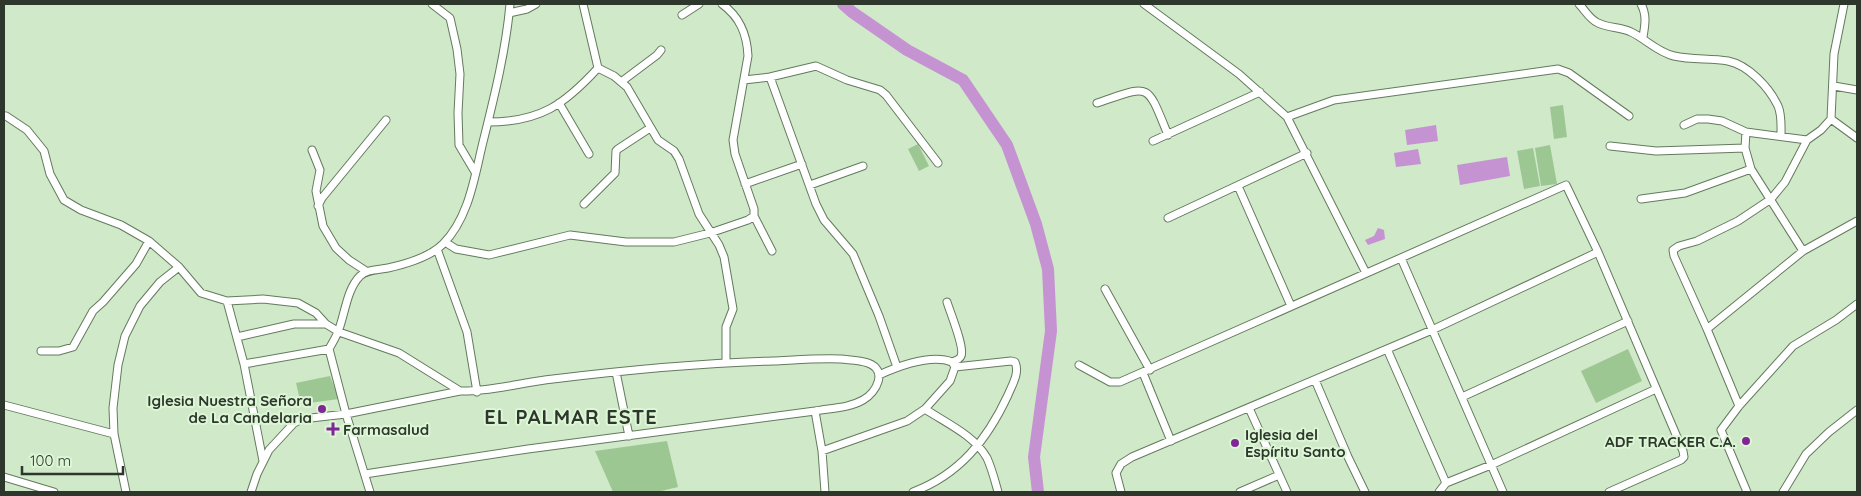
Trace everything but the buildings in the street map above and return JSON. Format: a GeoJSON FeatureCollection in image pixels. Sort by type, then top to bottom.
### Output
{"type":"FeatureCollection","features":[{"type":"Feature","properties":{"kind":"street"},"geometry":{"type":"LineString","coordinates":[[432,4],[450,18],[460,74],[459,145],[476,172]]}},
{"type":"Feature","properties":{"kind":"street"},"geometry":{"type":"LineString","coordinates":[[370,492],[346,414],[329,349],[339,332],[353,286],[366,272],[389,268],[437,250],[446,242],[461,218],[476,172],[502,61],[510,4]]}},
{"type":"Feature","properties":{"kind":"street"},"geometry":{"type":"LineString","coordinates":[[509,13],[527,9],[536,4]]}},
{"type":"Feature","properties":{"kind":"street"},"geometry":{"type":"LineString","coordinates":[[583,4],[598,68]]}},
{"type":"Feature","properties":{"kind":"street"},"geometry":{"type":"LineString","coordinates":[[682,15],[699,4]]}},
{"type":"Feature","properties":{"kind":"street"},"geometry":{"type":"LineString","coordinates":[[722,4],[736,17],[746,36],[748,56],[733,140],[735,154],[754,209],[754,216],[772,251]]}},
{"type":"Feature","properties":{"kind":"street"},"geometry":{"type":"LineString","coordinates":[[1144,4],[1239,74],[1287,117],[1366,273]]}},
{"type":"Feature","properties":{"kind":"street"},"geometry":{"type":"LineString","coordinates":[[1579,4],[1598,23],[1628,31],[1671,56],[1728,61],[1742,66],[1768,90],[1778,107],[1781,136]]}},
{"type":"Feature","properties":{"kind":"street"},"geometry":{"type":"LineString","coordinates":[[1642,4],[1646,20],[1643,38]]}},
{"type":"Feature","properties":{"kind":"street"},"geometry":{"type":"LineString","coordinates":[[1739,406],[1673,250],[1678,246],[1698,240],[1738,221],[1771,199],[1786,182],[1807,140],[1821,130],[1831,119],[1834,54],[1840,16],[1844,4]]}},
{"type":"Feature","properties":{"kind":"street"},"geometry":{"type":"LineString","coordinates":[[621,82],[661,50]]}},
{"type":"Feature","properties":{"kind":"street"},"geometry":{"type":"LineString","coordinates":[[744,80],[770,77],[816,66],[846,80],[880,90],[886,95],[938,163]]}},
{"type":"Feature","properties":{"kind":"street"},"geometry":{"type":"LineString","coordinates":[[488,122],[509,122],[532,117],[559,103],[582,86],[598,68]]}},
{"type":"Feature","properties":{"kind":"street"},"geometry":{"type":"LineString","coordinates":[[598,68],[614,76],[626,87],[658,140],[674,151],[679,159],[695,204],[710,233],[719,245],[724,257],[733,309],[726,327],[726,362]]}},
{"type":"Feature","properties":{"kind":"street"},"geometry":{"type":"LineString","coordinates":[[1287,117],[1334,100],[1558,69],[1569,73],[1629,116]]}},
{"type":"Feature","properties":{"kind":"street"},"geometry":{"type":"LineString","coordinates":[[770,77],[824,220],[841,239],[856,261],[879,316],[897,367]]}},
{"type":"Feature","properties":{"kind":"street"},"geometry":{"type":"LineString","coordinates":[[1834,86],[1857,90]]}},
{"type":"Feature","properties":{"kind":"street"},"geometry":{"type":"LineString","coordinates":[[1097,103],[1133,91],[1141,90],[1148,93],[1154,100],[1168,135]]}},
{"type":"Feature","properties":{"kind":"street"},"geometry":{"type":"LineString","coordinates":[[1153,142],[1260,92]]}},
{"type":"Feature","properties":{"kind":"street"},"geometry":{"type":"LineString","coordinates":[[559,103],[589,154]]}},
{"type":"Feature","properties":{"kind":"street"},"geometry":{"type":"LineString","coordinates":[[6,116],[27,130],[44,151],[50,174],[64,200],[81,210],[121,225],[149,241],[179,267],[201,293],[228,301],[263,299],[298,303],[316,313],[326,324],[339,332],[398,353],[460,391]]}},
{"type":"Feature","properties":{"kind":"street"},"geometry":{"type":"LineString","coordinates":[[1684,125],[1697,119],[1708,119],[1722,121],[1746,132],[1807,140]]}},
{"type":"Feature","properties":{"kind":"street"},"geometry":{"type":"LineString","coordinates":[[1831,119],[1857,138]]}},
{"type":"Feature","properties":{"kind":"street"},"geometry":{"type":"LineString","coordinates":[[318,206],[322,198],[386,120]]}},
{"type":"Feature","properties":{"kind":"street"},"geometry":{"type":"LineString","coordinates":[[584,204],[615,173],[616,151],[618,148],[650,128]]}},
{"type":"Feature","properties":{"kind":"street"},"geometry":{"type":"LineString","coordinates":[[1746,132],[1745,148],[1751,170],[1803,251]]}},
{"type":"Feature","properties":{"kind":"street"},"geometry":{"type":"LineString","coordinates":[[1610,146],[1656,151],[1745,148]]}},
{"type":"Feature","properties":{"kind":"street"},"geometry":{"type":"LineString","coordinates":[[312,150],[320,170],[316,192],[323,226],[336,248],[366,272]]}},
{"type":"Feature","properties":{"kind":"street"},"geometry":{"type":"LineString","coordinates":[[1168,218],[1307,154]]}},
{"type":"Feature","properties":{"kind":"street"},"geometry":{"type":"LineString","coordinates":[[745,184],[802,164]]}},
{"type":"Feature","properties":{"kind":"street"},"geometry":{"type":"LineString","coordinates":[[810,185],[863,166]]}},
{"type":"Feature","properties":{"kind":"street"},"geometry":{"type":"LineString","coordinates":[[1641,199],[1685,193],[1751,170]]}},
{"type":"Feature","properties":{"kind":"street"},"geometry":{"type":"LineString","coordinates":[[1079,365],[1110,382],[1120,382],[1566,185],[1628,321],[1684,457],[1609,492]]}},
{"type":"Feature","properties":{"kind":"street"},"geometry":{"type":"LineString","coordinates":[[1238,186],[1292,306]]}},
{"type":"Feature","properties":{"kind":"street"},"geometry":{"type":"LineString","coordinates":[[446,242],[456,249],[489,255],[570,235],[626,242],[674,242],[710,233],[748,220],[754,216]]}},
{"type":"Feature","properties":{"kind":"street"},"geometry":{"type":"LineString","coordinates":[[1707,329],[1803,251],[1857,221]]}},
{"type":"Feature","properties":{"kind":"street"},"geometry":{"type":"LineString","coordinates":[[41,351],[60,351],[73,347],[93,311],[136,264],[149,241]]}},
{"type":"Feature","properties":{"kind":"street"},"geometry":{"type":"LineString","coordinates":[[437,250],[467,332],[476,392]]}},
{"type":"Feature","properties":{"kind":"street"},"geometry":{"type":"LineString","coordinates":[[1121,492],[1116,472],[1121,464],[1132,457],[1432,330],[1598,252]]}},
{"type":"Feature","properties":{"kind":"street"},"geometry":{"type":"LineString","coordinates":[[1401,258],[1503,492]]}},
{"type":"Feature","properties":{"kind":"street"},"geometry":{"type":"LineString","coordinates":[[126,492],[114,434],[113,408],[118,365],[125,336],[140,306],[160,282],[179,267]]}},
{"type":"Feature","properties":{"kind":"street"},"geometry":{"type":"LineString","coordinates":[[1105,289],[1146,371],[1171,441]]}},
{"type":"Feature","properties":{"kind":"street"},"geometry":{"type":"LineString","coordinates":[[228,301],[244,364],[264,461]]}},
{"type":"Feature","properties":{"kind":"street"},"geometry":{"type":"LineString","coordinates":[[822,451],[894,426],[925,409],[950,381],[953,365],[962,354],[947,302]]}},
{"type":"Feature","properties":{"kind":"street"},"geometry":{"type":"LineString","coordinates":[[1747,492],[1721,430],[1739,406],[1794,346],[1836,320],[1857,304]]}},
{"type":"Feature","properties":{"kind":"street"},"geometry":{"type":"LineString","coordinates":[[1462,397],[1628,321]]}},
{"type":"Feature","properties":{"kind":"street"},"geometry":{"type":"LineString","coordinates":[[237,337],[294,324],[326,324]]}},
{"type":"Feature","properties":{"kind":"street"},"geometry":{"type":"LineString","coordinates":[[244,364],[329,349]]}},
{"type":"Feature","properties":{"kind":"street"},"geometry":{"type":"LineString","coordinates":[[1387,349],[1446,483]]}},
{"type":"Feature","properties":{"kind":"street"},"geometry":{"type":"LineString","coordinates":[[251,492],[269,450],[294,423],[302,419],[346,414],[460,391],[476,392],[488,388],[542,380],[726,362],[823,359],[858,361],[869,363],[876,368],[879,375],[878,385],[873,393],[855,404],[528,449],[365,474]]}},
{"type":"Feature","properties":{"kind":"street"},"geometry":{"type":"LineString","coordinates":[[879,375],[897,367],[937,359],[953,365],[1006,360],[1015,362],[1017,366],[1015,378],[1000,412],[978,446],[963,462],[934,483],[912,492]]}},
{"type":"Feature","properties":{"kind":"street"},"geometry":{"type":"LineString","coordinates":[[616,372],[629,436]]}},
{"type":"Feature","properties":{"kind":"street"},"geometry":{"type":"LineString","coordinates":[[1315,380],[1365,492]]}},
{"type":"Feature","properties":{"kind":"street"},"geometry":{"type":"LineString","coordinates":[[1439,492],[1446,483],[1491,465],[1656,389]]}},
{"type":"Feature","properties":{"kind":"street"},"geometry":{"type":"LineString","coordinates":[[4,405],[114,434]]}},
{"type":"Feature","properties":{"kind":"street"},"geometry":{"type":"LineString","coordinates":[[1249,408],[1287,492]]}},
{"type":"Feature","properties":{"kind":"street"},"geometry":{"type":"LineString","coordinates":[[925,409],[970,438],[978,446],[987,458],[998,492]]}},
{"type":"Feature","properties":{"kind":"street"},"geometry":{"type":"LineString","coordinates":[[1783,492],[1806,454],[1829,432],[1857,410]]}},
{"type":"Feature","properties":{"kind":"street"},"geometry":{"type":"LineString","coordinates":[[815,411],[822,451],[825,492]]}},
{"type":"Feature","properties":{"kind":"street"},"geometry":{"type":"LineString","coordinates":[[1240,492],[1279,475]]}},
{"type":"Feature","properties":{"kind":"street"},"geometry":{"type":"LineString","coordinates":[[4,477],[54,492]]}},
{"type":"Feature","properties":{"kind":"street"},"geometry":{"type":"LineString","coordinates":[[22,492],[24,483]]}},
{"type":"Feature","properties":{"kind":"green space"},"geometry":{"type":"Polygon","coordinates":[[[1563,105],[1567,137],[1554,139],[1550,107],[1563,105]]]}},
{"type":"Feature","properties":{"kind":"green space"},"geometry":{"type":"Polygon","coordinates":[[[918,144],[929,166],[919,171],[908,149],[918,144]]]}},
{"type":"Feature","properties":{"kind":"green space"},"geometry":{"type":"Polygon","coordinates":[[[1550,145],[1557,184],[1541,186],[1535,148],[1550,145]]]}},
{"type":"Feature","properties":{"kind":"green space"},"geometry":{"type":"Polygon","coordinates":[[[1533,148],[1540,186],[1524,189],[1517,151],[1533,148]]]}},
{"type":"Feature","properties":{"kind":"green space"},"geometry":{"type":"Polygon","coordinates":[[[1628,349],[1642,381],[1596,403],[1581,371],[1628,349]]]}},
{"type":"Feature","properties":{"kind":"green space"},"geometry":{"type":"Polygon","coordinates":[[[330,376],[339,399],[301,404],[296,383],[330,376]]]}},
{"type":"Feature","properties":{"kind":"green space"},"geometry":{"type":"Polygon","coordinates":[[[667,441],[678,487],[657,492],[613,492],[595,451],[667,441]]]}},
{"type":"Feature","properties":{"kind":"shaded area"},"geometry":{"type":"Polygon","coordinates":[[[1436,125],[1438,141],[1407,145],[1405,130],[1436,125]]]}},
{"type":"Feature","properties":{"kind":"shaded area"},"geometry":{"type":"Polygon","coordinates":[[[1418,149],[1421,164],[1396,167],[1394,153],[1418,149]]]}},
{"type":"Feature","properties":{"kind":"shaded area"},"geometry":{"type":"Polygon","coordinates":[[[1507,157],[1510,176],[1460,185],[1457,165],[1507,157]]]}},
{"type":"Feature","properties":{"kind":"shaded area"},"geometry":{"type":"Polygon","coordinates":[[[1378,228],[1384,230],[1385,239],[1368,245],[1365,240],[1374,236],[1378,228]]]}},
{"type":"Feature","properties":{"kind":"waterway"},"geometry":{"type":"LineString","coordinates":[[843,4],[907,50],[963,80],[1007,145],[1036,224],[1048,269],[1051,331],[1034,457],[1038,492]]}},
{"type":"Feature","properties":{"kind":"place","name":"Iglesia Nuestra Señora de La Candelaria"},"geometry":{"type":"Point","coordinates":[322,409]}},
{"type":"Feature","properties":{"kind":"place","name":"Farmasalud"},"geometry":{"type":"Point","coordinates":[333,429]}},
{"type":"Feature","properties":{"kind":"place","name":"ADF TRACKER C.A."},"geometry":{"type":"Point","coordinates":[1746,441]}},
{"type":"Feature","properties":{"kind":"place","name":"Iglesia del Espíritu Santo"},"geometry":{"type":"Point","coordinates":[1235,443]}},
{"type":"Feature","properties":{"kind":"district","name":"EL PALMAR ESTE"},"geometry":{"type":"Point","coordinates":[571,416]}}]}
